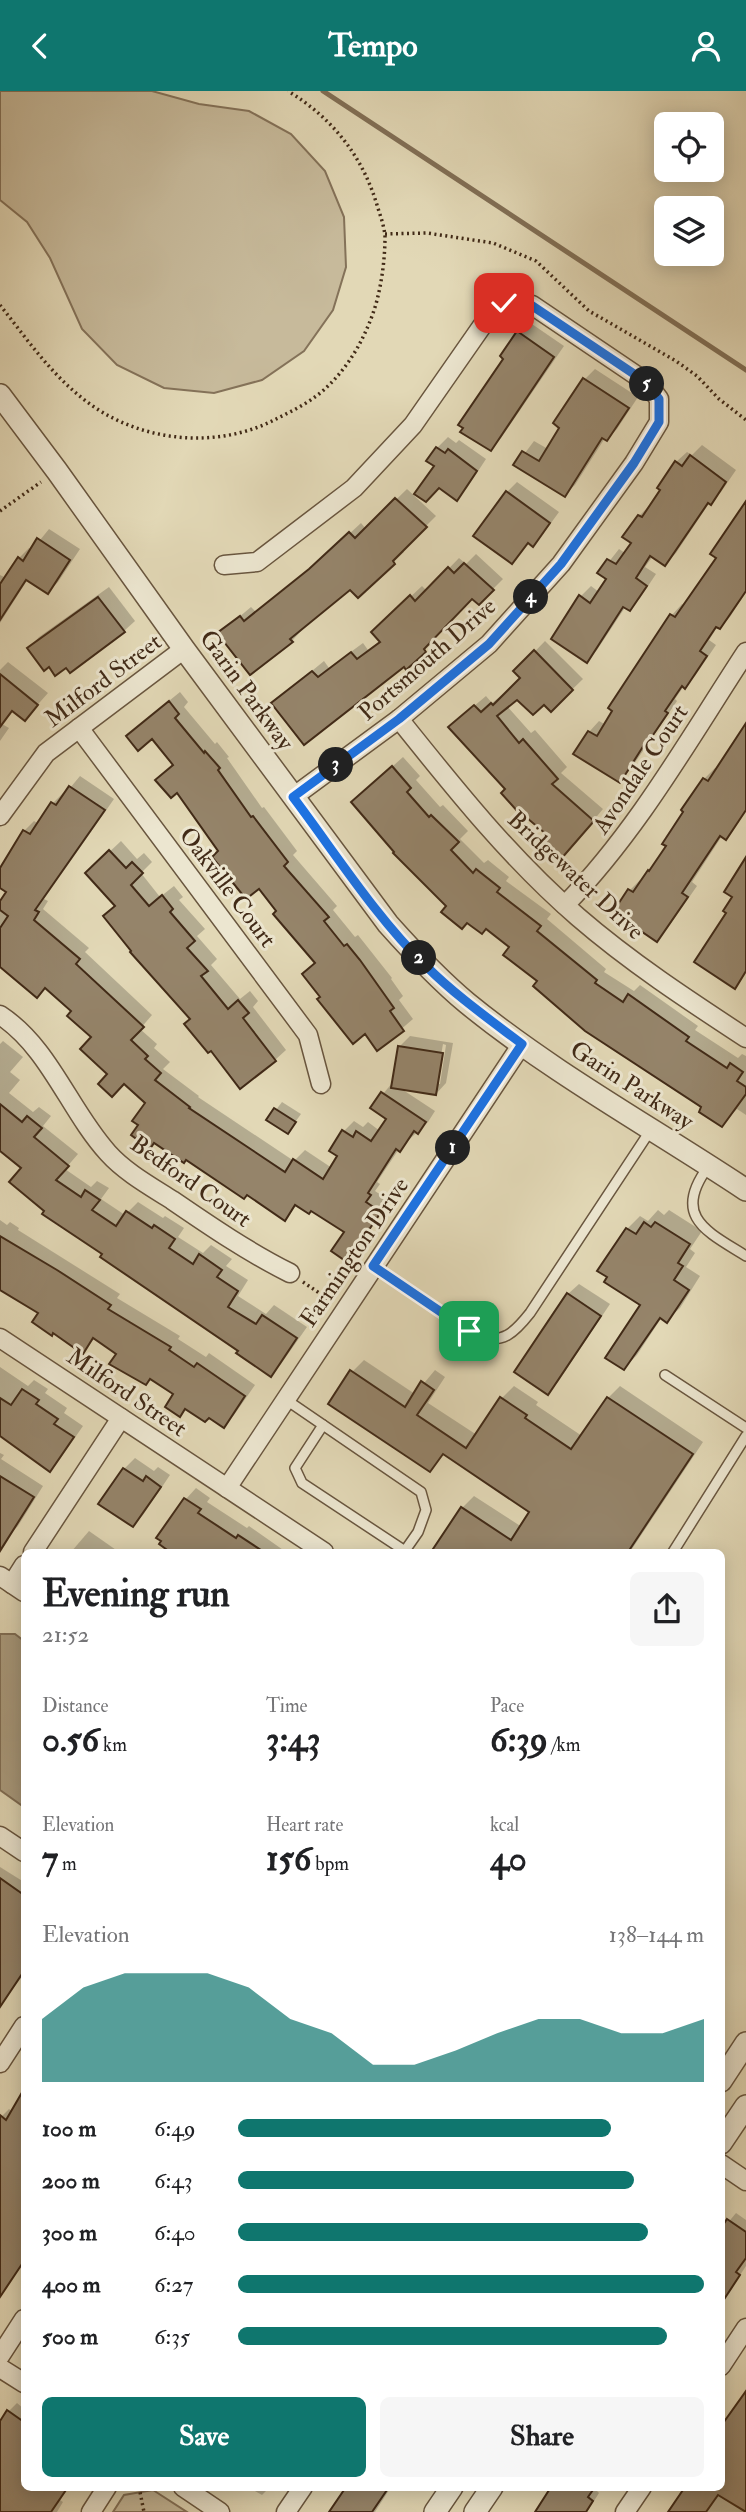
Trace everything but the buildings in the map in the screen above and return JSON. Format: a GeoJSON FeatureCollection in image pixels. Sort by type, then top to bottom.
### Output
{"type":"FeatureCollection","features":[{"type":"Feature","properties":{"kind":"street","name":"Portsmouth Drive"},"geometry":{"type":"LineString","coordinates":[[224,565],[257,562],[354,488],[413,425],[489,316],[504,303],[531,305],[646,382],[659,399],[659,422],[634,463],[561,564],[489,644],[399,719],[293,797]]}},
{"type":"Feature","properties":{"kind":"street","name":"Garin Parkway"},"geometry":{"type":"LineString","coordinates":[[0,395],[293,797],[388,924],[425,966],[467,1003],[522,1044],[746,1190]]}},
{"type":"Feature","properties":{"kind":"street","name":"Milford Street"},"geometry":{"type":"LineString","coordinates":[[0,815],[46,753],[184,649]]}},
{"type":"Feature","properties":{"kind":"street","name":"Avondale Court"},"geometry":{"type":"LineString","coordinates":[[565,905],[598,871],[629,832],[746,652]]}},
{"type":"Feature","properties":{"kind":"street","name":"Bridgewater Drive"},"geometry":{"type":"LineString","coordinates":[[399,719],[464,800],[525,867],[565,905],[643,969],[744,1033]]}},
{"type":"Feature","properties":{"kind":"street","name":"Oakville Court"},"geometry":{"type":"LineString","coordinates":[[79,728],[308,1035],[321,1084]]}},
{"type":"Feature","properties":{"kind":"street","name":"Bedford Court"},"geometry":{"type":"LineString","coordinates":[[0,1015],[28,1039],[42,1056],[109,1154],[133,1174],[253,1254],[289,1273]]}},
{"type":"Feature","properties":{"kind":"street","name":"Farmington Drive"},"geometry":{"type":"LineString","coordinates":[[227,1488],[522,1044]]}},
{"type":"Feature","properties":{"kind":"street","name":"Milford Street"},"geometry":{"type":"LineString","coordinates":[[0,1338],[319,1549]]}},
{"type":"Feature","properties":{"kind":"street"},"geometry":{"type":"LineString","coordinates":[[35,1549],[121,1418]]}},
{"type":"Feature","properties":{"kind":"street"},"geometry":{"type":"LineString","coordinates":[[0,1836],[21,1850]]}},
{"type":"Feature","properties":{"kind":"street"},"geometry":{"type":"LineString","coordinates":[[0,2063],[21,2031]]}},
{"type":"Feature","properties":{"kind":"street"},"geometry":{"type":"LineString","coordinates":[[725,2075],[746,2043]]}},
{"type":"Feature","properties":{"kind":"street"},"geometry":{"type":"LineString","coordinates":[[725,2137],[746,2106]]}},
{"type":"Feature","properties":{"kind":"street"},"geometry":{"type":"LineString","coordinates":[[725,2167],[746,2181]]}},
{"type":"Feature","properties":{"kind":"street"},"geometry":{"type":"LineString","coordinates":[[0,2356],[21,2324]]}},
{"type":"Feature","properties":{"kind":"street"},"geometry":{"type":"LineString","coordinates":[[725,2360],[746,2328]]}},
{"type":"Feature","properties":{"kind":"street"},"geometry":{"type":"LineString","coordinates":[[0,2368],[21,2381]]}},
{"type":"Feature","properties":{"kind":"street"},"geometry":{"type":"LineString","coordinates":[[90,2512],[104,2491]]}},
{"type":"Feature","properties":{"kind":"street"},"geometry":{"type":"LineString","coordinates":[[189,2491],[220,2512]]}},
{"type":"Feature","properties":{"kind":"street"},"geometry":{"type":"LineString","coordinates":[[286,2512],[300,2491]]}},
{"type":"Feature","properties":{"kind":"street"},"geometry":{"type":"LineString","coordinates":[[435,2512],[449,2491]]}},
{"type":"Feature","properties":{"kind":"street"},"geometry":{"type":"LineString","coordinates":[[475,2512],[489,2491]]}},
{"type":"Feature","properties":{"kind":"street"},"geometry":{"type":"LineString","coordinates":[[625,2512],[639,2491]]}},
{"type":"Feature","properties":{"kind":"lane"},"geometry":{"type":"LineString","coordinates":[[373,1266],[469,1331],[485,1339],[500,1339],[514,1332],[536,1303],[651,1130]]}},
{"type":"Feature","properties":{"kind":"lane"},"geometry":{"type":"LineString","coordinates":[[709,1165],[695,1189],[693,1201],[697,1220],[702,1228],[746,1257]]}},
{"type":"Feature","properties":{"kind":"lane"},"geometry":{"type":"LineString","coordinates":[[665,1375],[746,1428]]}},
{"type":"Feature","properties":{"kind":"lane"},"geometry":{"type":"LineString","coordinates":[[285,1399],[421,1492],[426,1510],[418,1532],[406,1549]]}},
{"type":"Feature","properties":{"kind":"lane"},"geometry":{"type":"LineString","coordinates":[[323,1425],[295,1468],[302,1483],[402,1549]]}},
{"type":"Feature","properties":{"kind":"lane"},"geometry":{"type":"LineString","coordinates":[[675,1549],[746,1436]]}},
{"type":"Feature","properties":{"kind":"path"},"geometry":{"type":"LineString","coordinates":[[0,305],[50,368],[74,392],[127,425],[168,437],[208,439],[250,431],[301,407],[328,386],[350,361],[370,326],[381,284],[385,234],[372,187],[357,156],[333,125],[288,91]]}},
{"type":"Feature","properties":{"kind":"path"},"geometry":{"type":"LineString","coordinates":[[385,234],[427,233],[493,243],[536,261],[589,311],[676,361],[746,420]]}},
{"type":"Feature","properties":{"kind":"path"},"geometry":{"type":"LineString","coordinates":[[0,511],[57,471]]}},
{"type":"Feature","properties":{"kind":"path"},"geometry":{"type":"LineString","coordinates":[[289,1273],[344,1311]]}},
{"type":"Feature","properties":{"kind":"path"},"geometry":{"type":"LineString","coordinates":[[140,2491],[144,2512]]}},
{"type":"Feature","properties":{"kind":"shaded area"},"geometry":{"type":"Polygon","coordinates":[[[0,91],[152,91],[199,104],[249,111],[291,134],[325,171],[344,217],[346,267],[333,310],[304,351],[262,380],[214,393],[164,388],[117,365],[82,329],[50,258],[27,222],[0,200],[0,91]]]}},
{"type":"Feature","properties":{"kind":"shaded area"},"geometry":{"type":"Polygon","coordinates":[[[0,1634],[15,1634],[21,1639],[21,1805],[0,1790],[0,1634]]]}},
{"type":"Feature","properties":{"kind":"shaded area"},"geometry":{"type":"Polygon","coordinates":[[[155,2491],[187,2512],[113,2512],[124,2495],[155,2491]]]}},
{"type":"Feature","properties":{"kind":"waterway"},"geometry":{"type":"LineString","coordinates":[[323,91],[746,370]]}},
{"type":"Feature","properties":{"kind":"route"},"geometry":{"type":"LineString","coordinates":[[469,1331],[373,1266],[522,1044],[467,1003],[425,966],[388,924],[293,797],[399,719],[489,644],[561,564],[634,463],[659,422],[659,399],[646,382],[531,305],[504,303]]}}]}
